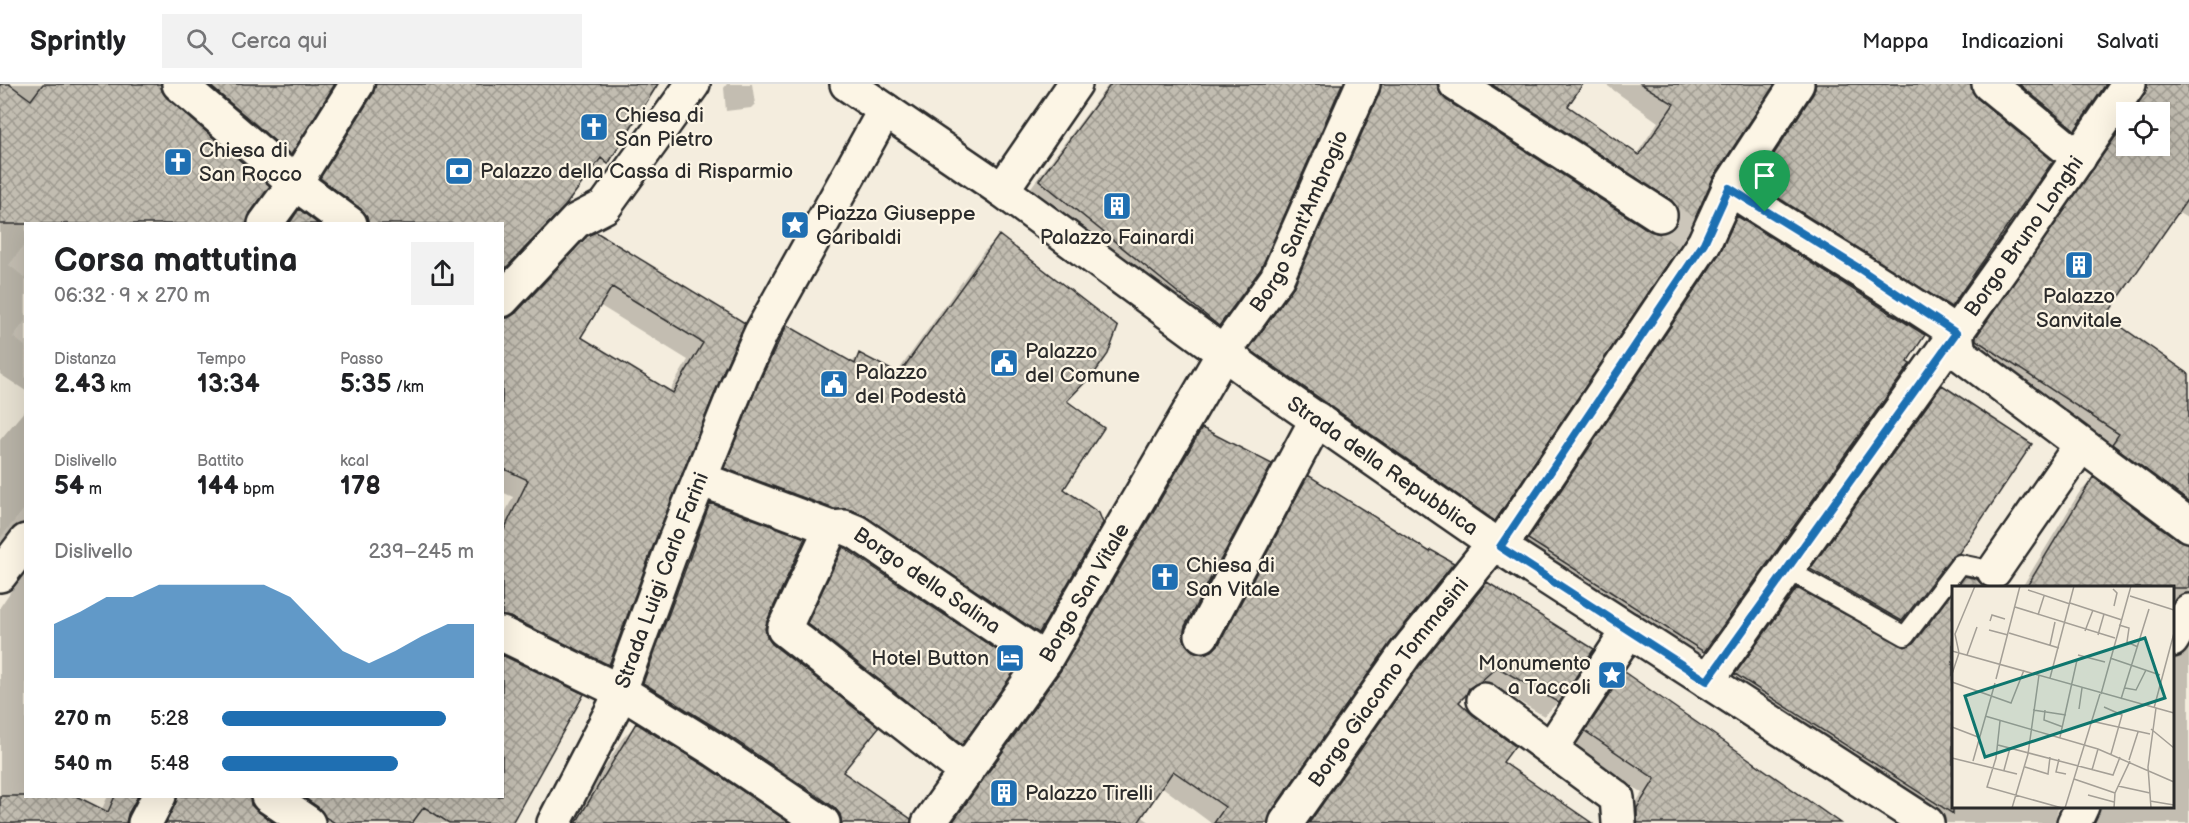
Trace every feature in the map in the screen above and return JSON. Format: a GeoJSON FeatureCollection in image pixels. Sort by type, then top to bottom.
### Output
{"type":"FeatureCollection","features":[{"type":"Feature","properties":{"kind":"street"},"geometry":{"type":"LineString","coordinates":[[179,84],[295,183],[347,222]]}},
{"type":"Feature","properties":{"kind":"street"},"geometry":{"type":"LineString","coordinates":[[266,222],[295,183],[357,84]]}},
{"type":"Feature","properties":{"kind":"street"},"geometry":{"type":"LineString","coordinates":[[504,298],[576,221],[605,206],[693,84]]}},
{"type":"Feature","properties":{"kind":"street"},"geometry":{"type":"LineString","coordinates":[[846,84],[1002,190],[1075,84]]}},
{"type":"Feature","properties":{"kind":"street","name":"Borgo Sant'Ambrogio"},"geometry":{"type":"LineString","coordinates":[[1224,352],[1277,278],[1363,84]]}},
{"type":"Feature","properties":{"kind":"street"},"geometry":{"type":"LineString","coordinates":[[1456,84],[1660,215]]}},
{"type":"Feature","properties":{"kind":"street","name":"Borgo Giacomo Tommasini"},"geometry":{"type":"LineString","coordinates":[[1297,819],[1405,654],[1497,545],[1699,240],[1729,188],[1797,84]]}},
{"type":"Feature","properties":{"kind":"street"},"geometry":{"type":"LineString","coordinates":[[1989,84],[2079,158]]}},
{"type":"Feature","properties":{"kind":"street","name":"Borgo Bruno Longhi"},"geometry":{"type":"LineString","coordinates":[[1707,681],[1786,569],[1957,343],[2129,84]]}},
{"type":"Feature","properties":{"kind":"street","name":"Strada Luigi Carlo Farini"},"geometry":{"type":"LineString","coordinates":[[554,823],[607,723],[660,580],[760,333],[885,110]]}},
{"type":"Feature","properties":{"kind":"street"},"geometry":{"type":"LineString","coordinates":[[1729,188],[1860,269],[1957,343],[2081,445],[2189,525]]}},
{"type":"Feature","properties":{"kind":"street","name":"Strada della Repubblica"},"geometry":{"type":"LineString","coordinates":[[1002,190],[1317,419],[1497,545],[1927,823]]}},
{"type":"Feature","properties":{"kind":"street","name":"Borgo San Vitale"},"geometry":{"type":"LineString","coordinates":[[929,823],[1045,660],[1224,352]]}},
{"type":"Feature","properties":{"kind":"street"},"geometry":{"type":"LineString","coordinates":[[1202,635],[1317,419]]}},
{"type":"Feature","properties":{"kind":"street"},"geometry":{"type":"LineString","coordinates":[[1994,571],[2081,445]]}},
{"type":"Feature","properties":{"kind":"street","name":"Borgo della Salina"},"geometry":{"type":"LineString","coordinates":[[700,479],[831,528],[844,527],[856,532],[1045,660]]}},
{"type":"Feature","properties":{"kind":"street"},"geometry":{"type":"LineString","coordinates":[[831,528],[784,629],[966,772]]}},
{"type":"Feature","properties":{"kind":"street"},"geometry":{"type":"LineString","coordinates":[[0,575],[24,544]]}},
{"type":"Feature","properties":{"kind":"street"},"geometry":{"type":"LineString","coordinates":[[2174,637],[2189,611]]}},
{"type":"Feature","properties":{"kind":"street"},"geometry":{"type":"LineString","coordinates":[[1551,749],[1629,630]]}},
{"type":"Feature","properties":{"kind":"street"},"geometry":{"type":"LineString","coordinates":[[504,635],[620,691],[715,750],[823,823]]}},
{"type":"Feature","properties":{"kind":"street"},"geometry":{"type":"LineString","coordinates":[[1484,700],[1551,749],[1618,810]]}},
{"type":"Feature","properties":{"kind":"street"},"geometry":{"type":"LineString","coordinates":[[145,823],[158,798]]}},
{"type":"Feature","properties":{"kind":"street"},"geometry":{"type":"LineString","coordinates":[[271,798],[305,822]]}},
{"type":"Feature","properties":{"kind":"street"},"geometry":{"type":"LineString","coordinates":[[2074,823],[2082,808]]}},
{"type":"Feature","properties":{"kind":"lane"},"geometry":{"type":"LineString","coordinates":[[1786,569],[1905,636],[1960,564],[1994,571]]}},
{"type":"Feature","properties":{"kind":"shaded area"},"geometry":{"type":"Polygon","coordinates":[[[0,84],[153,84],[28,222],[24,222],[24,245],[9,265],[24,277],[24,322],[13,337],[24,345],[24,509],[0,538],[0,84]]]}},
{"type":"Feature","properties":{"kind":"building"},"geometry":{"type":"Polygon","coordinates":[[[0,84],[9,84],[31,100],[43,84],[161,84],[162,91],[167,98],[270,186],[250,213],[248,222],[24,222],[24,224],[0,224],[0,84]]]}},
{"type":"Feature","properties":{"kind":"building"},"geometry":{"type":"Polygon","coordinates":[[[208,84],[335,84],[291,155],[208,84]]]}},
{"type":"Feature","properties":{"kind":"building","name":"Palazzo della Cassa di Risparmio"},"geometry":{"type":"Polygon","coordinates":[[[376,84],[658,84],[608,164],[601,158],[565,206],[504,270],[504,222],[368,222],[367,216],[361,209],[320,178],[373,94],[376,84]]]}},
{"type":"Feature","properties":{"kind":"building","name":"Palazzo Fainardi"},"geometry":{"type":"Polygon","coordinates":[[[1111,84],[1342,84],[1261,269],[1219,326],[1039,180],[1111,84]]]}},
{"type":"Feature","properties":{"kind":"building"},"geometry":{"type":"Polygon","coordinates":[[[1381,84],[1437,84],[1446,100],[1650,231],[1660,234],[1675,226],[1679,216],[1677,207],[1671,200],[1491,84],[1583,84],[1568,106],[1639,155],[1674,104],[1641,84],[1775,84],[1713,178],[1688,234],[1495,521],[1249,349],[1294,286],[1380,92],[1381,84]]]}},
{"type":"Feature","properties":{"kind":"building"},"geometry":{"type":"Polygon","coordinates":[[[1816,84],[1971,84],[1972,91],[1977,98],[2053,161],[1951,307],[1755,183],[1813,94],[1816,84]]]}},
{"type":"Feature","properties":{"kind":"building"},"geometry":{"type":"Polygon","coordinates":[[[2019,84],[2106,84],[2075,130],[2019,84]]]}},
{"type":"Feature","properties":{"kind":"building","name":"Palazzo Sanvitale"},"geometry":{"type":"Polygon","coordinates":[[[2148,84],[2189,84],[2189,197],[2106,316],[2189,374],[2189,502],[2112,444],[2119,434],[1976,340],[2116,136],[2116,156],[2170,156],[2170,102],[2139,102],[2148,84]]]}},
{"type":"Feature","properties":{"kind":"building"},"geometry":{"type":"Polygon","coordinates":[[[299,209],[315,222],[290,222],[299,209]]]}},
{"type":"Feature","properties":{"kind":"building"},"geometry":{"type":"Polygon","coordinates":[[[1737,216],[1925,335],[1907,362],[1910,364],[1704,652],[1528,539],[1720,253],[1737,216]]]}},
{"type":"Feature","properties":{"kind":"building"},"geometry":{"type":"Polygon","coordinates":[[[596,232],[745,323],[657,536],[609,665],[510,617],[504,616],[504,530],[528,480],[504,469],[504,318],[516,313],[587,236],[596,232]],[[612,287],[581,337],[673,393],[703,343],[612,287]]]}},
{"type":"Feature","properties":{"kind":"building"},"geometry":{"type":"Polygon","coordinates":[[[999,235],[1118,327],[1108,354],[1096,371],[1067,401],[1104,428],[1064,489],[1099,513],[1103,523],[1039,633],[863,515],[851,510],[834,509],[724,468],[758,384],[787,325],[855,364],[859,353],[899,374],[999,235]]]}},
{"type":"Feature","properties":{"kind":"building"},"geometry":{"type":"Polygon","coordinates":[[[1942,385],[2032,444],[1959,553],[1951,557],[1902,621],[1810,569],[1942,385]]]}},
{"type":"Feature","properties":{"kind":"building"},"geometry":{"type":"Polygon","coordinates":[[[1202,428],[1272,464],[1185,626],[1183,636],[1186,644],[1193,651],[1203,654],[1212,651],[1219,644],[1308,475],[1430,552],[1431,550],[1454,563],[1390,643],[1271,812],[1268,823],[1214,823],[1225,807],[1173,771],[1138,823],[952,823],[1061,670],[1202,428]]]}},
{"type":"Feature","properties":{"kind":"building"},"geometry":{"type":"Polygon","coordinates":[[[2093,477],[2178,540],[2189,543],[2189,588],[2174,588],[2174,586],[2027,586],[2093,477]]]}},
{"type":"Feature","properties":{"kind":"building"},"geometry":{"type":"Polygon","coordinates":[[[710,503],[805,538],[767,621],[765,629],[767,637],[772,644],[879,727],[843,772],[911,819],[911,823],[842,823],[840,814],[834,807],[726,734],[643,683],[710,503]]]}},
{"type":"Feature","properties":{"kind":"building"},"geometry":{"type":"Polygon","coordinates":[[[843,547],[1019,665],[962,745],[807,623],[843,547]]]}},
{"type":"Feature","properties":{"kind":"building"},"geometry":{"type":"Polygon","coordinates":[[[1965,576],[1977,579],[1984,586],[1958,586],[1965,576]]]}},
{"type":"Feature","properties":{"kind":"building"},"geometry":{"type":"Polygon","coordinates":[[[1487,582],[1594,649],[1559,703],[1497,667],[1480,682],[1469,688],[1459,702],[1515,746],[1503,762],[1592,823],[1309,823],[1420,665],[1487,582]]]}},
{"type":"Feature","properties":{"kind":"building"},"geometry":{"type":"Polygon","coordinates":[[[1797,588],[1905,647],[1914,643],[1952,592],[1953,814],[1735,674],[1797,588]]]}},
{"type":"Feature","properties":{"kind":"building"},"geometry":{"type":"Polygon","coordinates":[[[504,656],[584,694],[512,823],[449,823],[424,807],[412,823],[335,823],[325,817],[318,807],[305,798],[504,798],[504,656]]]}},
{"type":"Feature","properties":{"kind":"building"},"geometry":{"type":"Polygon","coordinates":[[[1624,672],[1840,823],[1637,823],[1637,808],[1655,779],[1585,731],[1624,672]]]}},
{"type":"Feature","properties":{"kind":"building"},"geometry":{"type":"Polygon","coordinates":[[[636,723],[705,766],[790,823],[576,823],[636,723]]]}},
{"type":"Feature","properties":{"kind":"building"},"geometry":{"type":"Polygon","coordinates":[[[0,796],[80,798],[108,812],[114,798],[137,798],[126,823],[0,823],[0,796]]]}},
{"type":"Feature","properties":{"kind":"building"},"geometry":{"type":"Polygon","coordinates":[[[177,798],[250,798],[251,805],[274,823],[166,823],[177,798]]]}},
{"type":"Feature","properties":{"kind":"tunnel"},"geometry":{"type":"LineString","coordinates":[[1660,215],[1694,237]]}},
{"type":"Feature","properties":{"kind":"place","name":"Chiesa di San Pietro"},"geometry":{"type":"Point","coordinates":[594,127]}},
{"type":"Feature","properties":{"kind":"place","name":"Chiesa di San Rocco"},"geometry":{"type":"Point","coordinates":[178,162]}},
{"type":"Feature","properties":{"kind":"place","name":"Palazzo della Cassa di Risparmio"},"geometry":{"type":"Point","coordinates":[459,171]}},
{"type":"Feature","properties":{"kind":"place","name":"Palazzo Fainardi"},"geometry":{"type":"Point","coordinates":[1117,206]}},
{"type":"Feature","properties":{"kind":"place","name":"Piazza Giuseppe Garibaldi"},"geometry":{"type":"Point","coordinates":[795,225]}},
{"type":"Feature","properties":{"kind":"place","name":"Palazzo Sanvitale"},"geometry":{"type":"Point","coordinates":[2079,265]}},
{"type":"Feature","properties":{"kind":"place","name":"Palazzo del Comune"},"geometry":{"type":"Point","coordinates":[1004,363]}},
{"type":"Feature","properties":{"kind":"place","name":"Palazzo del Podestà"},"geometry":{"type":"Point","coordinates":[834,384]}},
{"type":"Feature","properties":{"kind":"place","name":"Chiesa di San Vitale"},"geometry":{"type":"Point","coordinates":[1165,577]}},
{"type":"Feature","properties":{"kind":"place","name":"Hotel Button"},"geometry":{"type":"Point","coordinates":[1010,658]}},
{"type":"Feature","properties":{"kind":"place","name":"Monumento a Taccoli"},"geometry":{"type":"Point","coordinates":[1612,675]}},
{"type":"Feature","properties":{"kind":"place","name":"Palazzo Tirelli"},"geometry":{"type":"Point","coordinates":[1004,793]}},
{"type":"Feature","properties":{"kind":"route"},"geometry":{"type":"LineString","coordinates":[[1729,188],[1765,212],[1860,269],[1956,333],[1707,681],[1500,547],[1704,243],[1729,188]]}}]}
